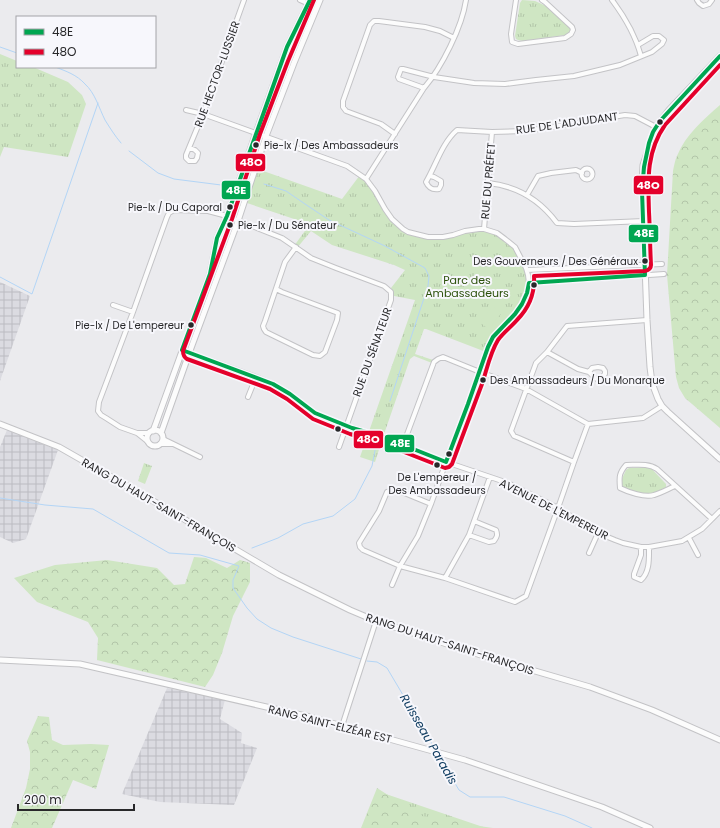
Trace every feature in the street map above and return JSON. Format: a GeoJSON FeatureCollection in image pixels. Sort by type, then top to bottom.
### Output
{"type":"FeatureCollection","features":[{"type":"Feature","properties":{"kind":"street","name":"RUE HECTOR-LUSSIER"},"geometry":{"type":"LineString","coordinates":[[190,148],[244,0]]}},
{"type":"Feature","properties":{"kind":"street"},"geometry":{"type":"LineString","coordinates":[[147,441],[147,436],[156,423],[210,274],[217,238],[227,216],[287,47],[310,2],[300,0]]}},
{"type":"Feature","properties":{"kind":"street"},"geometry":{"type":"LineString","coordinates":[[200,457],[163,439],[160,433],[238,221],[266,136],[320,0]]}},
{"type":"Feature","properties":{"kind":"street"},"geometry":{"type":"LineString","coordinates":[[366,179],[424,88],[434,77],[454,38],[466,0]]}},
{"type":"Feature","properties":{"kind":"street"},"geometry":{"type":"LineString","coordinates":[[516,0],[512,42],[518,44],[565,38],[571,34],[573,30],[572,27],[542,0]]}},
{"type":"Feature","properties":{"kind":"street"},"geometry":{"type":"LineString","coordinates":[[612,0],[619,9],[638,45],[641,56]]}},
{"type":"Feature","properties":{"kind":"street"},"geometry":{"type":"LineString","coordinates":[[697,0],[704,6],[709,4],[712,0]]}},
{"type":"Feature","properties":{"kind":"street"},"geometry":{"type":"LineString","coordinates":[[395,134],[381,124],[346,111],[342,107],[343,100],[370,25],[379,21],[425,27],[440,31],[454,38]]}},
{"type":"Feature","properties":{"kind":"street"},"geometry":{"type":"LineString","coordinates":[[424,88],[399,79],[398,77],[401,69],[434,77],[474,83],[506,84],[574,76],[620,65],[652,52],[662,44],[664,40],[659,36],[653,36],[638,45]]}},
{"type":"Feature","properties":{"kind":"street"},"geometry":{"type":"LineString","coordinates":[[720,56],[669,110],[656,127],[643,165],[642,182],[646,320],[652,383],[662,406],[720,459]]}},
{"type":"Feature","properties":{"kind":"street"},"geometry":{"type":"LineString","coordinates":[[186,110],[203,114],[347,166],[366,179],[392,219],[408,232],[428,238],[443,237],[465,231],[484,229],[497,233],[515,247],[528,270],[529,283],[527,293],[515,314],[493,337],[488,347],[431,504],[418,536],[400,566],[392,585]]}},
{"type":"Feature","properties":{"kind":"street","name":"RUE DE L'ADJUDANT"},"geometry":{"type":"LineString","coordinates":[[430,176],[444,147],[452,134],[457,130],[492,132],[525,131],[624,115],[635,116],[656,127]]}},
{"type":"Feature","properties":{"kind":"street","name":"RUE DU PRÉFET"},"geometry":{"type":"LineString","coordinates":[[484,229],[492,132]]}},
{"type":"Feature","properties":{"kind":"street"},"geometry":{"type":"LineString","coordinates":[[527,195],[538,176],[576,170],[582,173]]}},
{"type":"Feature","properties":{"kind":"street"},"geometry":{"type":"LineString","coordinates":[[488,183],[499,184],[527,195],[536,201],[557,223],[574,224],[644,221]]}},
{"type":"Feature","properties":{"kind":"street","name":"RUE DU SÉNATEUR"},"geometry":{"type":"LineString","coordinates":[[133,312],[167,217],[174,210],[208,211],[227,216],[282,238],[311,258],[384,286],[391,292],[391,300],[339,448]]}},
{"type":"Feature","properties":{"kind":"street"},"geometry":{"type":"LineString","coordinates":[[276,289],[338,313],[337,320],[325,352],[320,356],[313,355],[266,332],[263,326],[285,262],[296,247]]}},
{"type":"Feature","properties":{"kind":"street"},"geometry":{"type":"LineString","coordinates":[[528,270],[662,264]]}},
{"type":"Feature","properties":{"kind":"street"},"geometry":{"type":"LineString","coordinates":[[529,283],[664,274]]}},
{"type":"Feature","properties":{"kind":"street"},"geometry":{"type":"LineString","coordinates":[[113,305],[133,312],[99,402],[98,411],[101,415],[120,427],[137,433],[152,446],[157,446],[160,444],[173,444]]}},
{"type":"Feature","properties":{"kind":"street"},"geometry":{"type":"LineString","coordinates":[[574,462],[514,436],[512,431],[536,363],[547,352],[567,326],[646,320]]}},
{"type":"Feature","properties":{"kind":"street","name":"AVENUE DE L'EMPEREUR"},"geometry":{"type":"LineString","coordinates":[[182,350],[273,384],[290,394],[315,413],[404,445],[446,462],[508,483],[558,508],[598,532],[615,540],[649,548],[682,541],[702,529],[720,511]]}},
{"type":"Feature","properties":{"kind":"street"},"geometry":{"type":"LineString","coordinates":[[547,352],[578,369],[589,372]]}},
{"type":"Feature","properties":{"kind":"street"},"geometry":{"type":"LineString","coordinates":[[404,445],[434,362],[443,357],[526,389],[588,424],[643,418],[662,406]]}},
{"type":"Feature","properties":{"kind":"street"},"geometry":{"type":"LineString","coordinates":[[248,397],[256,377]]}},
{"type":"Feature","properties":{"kind":"street","name":"RANG DU HAUT-SAINT-FRANÇOIS"},"geometry":{"type":"LineString","coordinates":[[0,424],[60,446],[279,575],[350,610],[376,621],[590,687],[652,710],[720,740]]}},
{"type":"Feature","properties":{"kind":"street"},"geometry":{"type":"LineString","coordinates":[[431,504],[397,490],[387,492],[379,511],[359,543],[360,547],[363,550],[400,566],[445,578],[515,602],[526,596],[588,424]]}},
{"type":"Feature","properties":{"kind":"street"},"geometry":{"type":"LineString","coordinates":[[137,433],[157,431],[160,433]]}},
{"type":"Feature","properties":{"kind":"street"},"geometry":{"type":"LineString","coordinates":[[160,444],[163,439]]}},
{"type":"Feature","properties":{"kind":"street"},"geometry":{"type":"LineString","coordinates":[[675,486],[658,494],[646,496],[620,488],[619,478],[621,471],[626,465],[641,464],[652,466],[657,469],[712,519]]}},
{"type":"Feature","properties":{"kind":"street"},"geometry":{"type":"LineString","coordinates":[[445,578],[474,522],[490,477]]}},
{"type":"Feature","properties":{"kind":"street"},"geometry":{"type":"LineString","coordinates":[[468,535],[489,542],[494,541],[497,538],[498,534],[496,530],[474,522]]}},
{"type":"Feature","properties":{"kind":"street"},"geometry":{"type":"LineString","coordinates":[[589,553],[598,532]]}},
{"type":"Feature","properties":{"kind":"street"},"geometry":{"type":"LineString","coordinates":[[689,538],[698,555]]}},
{"type":"Feature","properties":{"kind":"street"},"geometry":{"type":"LineString","coordinates":[[641,547],[641,555],[634,574],[634,577],[641,580],[644,578],[649,566],[649,548]]}},
{"type":"Feature","properties":{"kind":"street"},"geometry":{"type":"LineString","coordinates":[[342,726],[376,621]]}},
{"type":"Feature","properties":{"kind":"street","name":"RANG SAINT-ELZÉAR EST"},"geometry":{"type":"LineString","coordinates":[[0,660],[80,664],[310,717],[465,760],[602,807],[650,828]]}},
{"type":"Feature","properties":{"kind":"shaded area"},"geometry":{"type":"Polygon","coordinates":[[[0,282],[30,296],[0,381],[0,282]]]}},
{"type":"Feature","properties":{"kind":"shaded area"},"geometry":{"type":"Polygon","coordinates":[[[7,430],[58,450],[26,539],[13,543],[0,537],[0,447],[7,430]]]}},
{"type":"Feature","properties":{"kind":"shaded area"},"geometry":{"type":"Polygon","coordinates":[[[167,688],[225,700],[220,719],[242,733],[241,743],[257,748],[234,805],[160,802],[122,794],[167,688]]]}},
{"type":"Feature","properties":{"kind":"green space"},"geometry":{"type":"Polygon","coordinates":[[[522,0],[535,1],[546,6],[571,28],[570,33],[523,41],[516,39],[515,36],[520,3],[522,0]]]}},
{"type":"Feature","properties":{"kind":"green space"},"geometry":{"type":"Polygon","coordinates":[[[0,54],[16,61],[16,68],[35,68],[68,82],[82,95],[86,104],[68,157],[4,147],[0,157],[0,54]]]}},
{"type":"Feature","properties":{"kind":"green space"},"geometry":{"type":"Polygon","coordinates":[[[720,105],[720,428],[685,398],[679,388],[676,377],[667,275],[673,171],[676,159],[690,134],[720,105]]]}},
{"type":"Feature","properties":{"kind":"green space","name":"Parc des Ambassadeurs"},"geometry":{"type":"Polygon","coordinates":[[[255,168],[342,199],[360,175],[366,179],[385,209],[403,229],[428,237],[479,229],[497,233],[515,247],[521,257],[529,283],[522,304],[500,329],[486,352],[424,329],[415,354],[433,360],[432,363],[414,356],[410,359],[375,462],[360,457],[415,300],[394,296],[391,288],[405,270],[332,245],[311,231],[297,248],[294,246],[307,228],[297,220],[244,202],[255,168]]]}},
{"type":"Feature","properties":{"kind":"green space"},"geometry":{"type":"Polygon","coordinates":[[[494,307],[500,312],[500,315],[489,328],[487,328],[481,323],[481,321],[491,308],[494,307]]]}},
{"type":"Feature","properties":{"kind":"green space"},"geometry":{"type":"Polygon","coordinates":[[[144,463],[152,466],[145,484],[138,481],[144,463]]]}},
{"type":"Feature","properties":{"kind":"green space"},"geometry":{"type":"Polygon","coordinates":[[[650,467],[666,484],[666,487],[656,493],[642,493],[621,486],[620,483],[626,470],[629,468],[650,467]]]}},
{"type":"Feature","properties":{"kind":"green space"},"geometry":{"type":"Polygon","coordinates":[[[194,557],[206,558],[227,568],[240,560],[250,563],[250,582],[233,616],[222,653],[213,675],[205,687],[97,660],[98,638],[88,622],[37,602],[14,578],[55,565],[107,560],[157,568],[174,585],[185,584],[194,557]]]}},
{"type":"Feature","properties":{"kind":"green space"},"geometry":{"type":"Polygon","coordinates":[[[38,716],[49,717],[52,740],[63,745],[109,745],[96,789],[73,780],[52,828],[11,828],[26,788],[30,769],[30,752],[27,741],[38,716]]]}},
{"type":"Feature","properties":{"kind":"green space"},"geometry":{"type":"Polygon","coordinates":[[[377,788],[421,816],[456,820],[472,825],[493,828],[361,828],[377,788]]]}},
{"type":"Feature","properties":{"kind":"green space"},"geometry":{"type":"Polygon","coordinates":[[[377,791],[486,828],[363,828],[377,791]]]}},
{"type":"Feature","properties":{"kind":"waterway","name":"Ruisseau Paradis"},"geometry":{"type":"LineString","coordinates":[[0,47],[16,53]]}},
{"type":"Feature","properties":{"kind":"waterway","name":"Ruisseau Paradis"},"geometry":{"type":"LineString","coordinates":[[57,68],[75,76],[88,88],[94,96],[105,120],[121,143]]}},
{"type":"Feature","properties":{"kind":"waterway"},"geometry":{"type":"LineString","coordinates":[[0,277],[32,294],[98,103]]}},
{"type":"Feature","properties":{"kind":"waterway","name":"Ruisseau Paradis"},"geometry":{"type":"LineString","coordinates":[[129,151],[158,173],[174,179],[229,186]]}},
{"type":"Feature","properties":{"kind":"waterway","name":"Ruisseau Paradis"},"geometry":{"type":"LineString","coordinates":[[264,184],[286,191],[329,220],[385,246],[425,268],[429,276],[428,286],[390,401]]}},
{"type":"Feature","properties":{"kind":"waterway","name":"Ruisseau Paradis"},"geometry":{"type":"LineString","coordinates":[[252,548],[278,538],[303,524],[333,516],[355,499],[372,466],[377,440]]}},
{"type":"Feature","properties":{"kind":"waterway"},"geometry":{"type":"LineString","coordinates":[[0,498],[45,505],[93,509],[169,553],[200,555],[239,566],[233,580],[233,588],[257,619],[271,628],[293,637],[361,659]]}},
{"type":"Feature","properties":{"kind":"waterway","name":"Ruisseau Paradis"},"geometry":{"type":"LineString","coordinates":[[367,661],[377,662],[387,668],[435,749]]}},
{"type":"Feature","properties":{"kind":"waterway","name":"Ruisseau Paradis"},"geometry":{"type":"LineString","coordinates":[[438,755],[459,790],[470,797],[504,797],[565,816],[592,828]]}},
{"type":"Feature","properties":{"kind":"transit line","name":"48E"},"geometry":{"type":"LineString","coordinates":[[310,0],[287,47],[227,216],[217,238],[210,274],[182,350],[273,384],[290,394],[315,413],[352,428],[383,437],[446,462],[488,347],[493,337],[515,314],[522,304],[527,293],[529,283],[645,275],[642,191],[644,167],[649,143],[653,132],[660,121],[720,56]]}},
{"type":"Feature","properties":{"kind":"transit line","name":"48O"},"geometry":{"type":"LineString","coordinates":[[314,0],[288,61],[260,134],[232,219],[183,354],[187,359],[270,389],[287,399],[313,419],[445,468],[452,464],[495,345],[500,337],[521,315],[528,305],[532,294],[534,276],[645,271],[650,268],[649,178],[651,156],[654,146],[665,125],[720,65]]}},
{"type":"Feature","properties":{"kind":"place","name":"Pie-Ix / Des Ambassadeurs"},"geometry":{"type":"Point","coordinates":[256,145]}},
{"type":"Feature","properties":{"kind":"place","name":"Pie-Ix / Du Caporal"},"geometry":{"type":"Point","coordinates":[230,207]}},
{"type":"Feature","properties":{"kind":"place","name":"Pie-Ix / Du Sénateur"},"geometry":{"type":"Point","coordinates":[230,225]}},
{"type":"Feature","properties":{"kind":"place","name":"Des Gouverneurs / Des Généraux"},"geometry":{"type":"Point","coordinates":[645,261]}},
{"type":"Feature","properties":{"kind":"place","name":"Pie-Ix / De L'empereur"},"geometry":{"type":"Point","coordinates":[191,325]}},
{"type":"Feature","properties":{"kind":"place","name":"Des Ambassadeurs / Du Monarque"},"geometry":{"type":"Point","coordinates":[483,380]}},
{"type":"Feature","properties":{"kind":"place","name":"De L'empereur / Des Ambassadeurs"},"geometry":{"type":"Point","coordinates":[437,465]}}]}
